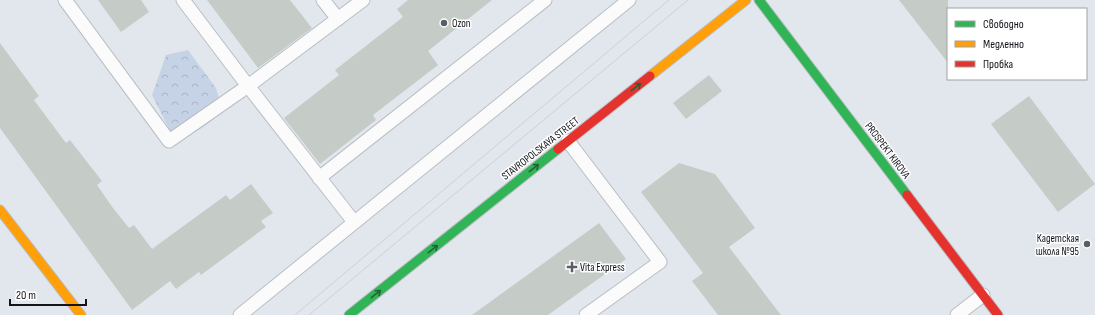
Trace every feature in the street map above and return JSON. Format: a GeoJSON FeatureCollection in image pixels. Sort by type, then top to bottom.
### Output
{"type":"FeatureCollection","features":[{"type":"Feature","properties":{"kind":"street","name":"STAVROPOLSKAYA STREET"},"geometry":{"type":"LineString","coordinates":[[349,315],[746,0]]}},
{"type":"Feature","properties":{"kind":"street","name":"PROSPEKT KIROVA"},"geometry":{"type":"LineString","coordinates":[[759,0],[998,315]]}},
{"type":"Feature","properties":{"kind":"street"},"geometry":{"type":"LineString","coordinates":[[0,210],[80,315]]}},
{"type":"Feature","properties":{"kind":"lane"},"geometry":{"type":"LineString","coordinates":[[65,0],[169,141],[248,86],[363,0]]}},
{"type":"Feature","properties":{"kind":"lane"},"geometry":{"type":"LineString","coordinates":[[183,0],[354,222]]}},
{"type":"Feature","properties":{"kind":"lane"},"geometry":{"type":"LineString","coordinates":[[323,0],[338,19]]}},
{"type":"Feature","properties":{"kind":"lane"},"geometry":{"type":"LineString","coordinates":[[319,178],[546,0]]}},
{"type":"Feature","properties":{"kind":"lane"},"geometry":{"type":"LineString","coordinates":[[240,315],[629,0]]}},
{"type":"Feature","properties":{"kind":"lane"},"geometry":{"type":"LineString","coordinates":[[568,141],[660,262],[586,315]]}},
{"type":"Feature","properties":{"kind":"lane"},"geometry":{"type":"LineString","coordinates":[[957,315],[983,295]]}},
{"type":"Feature","properties":{"kind":"green space"},"geometry":{"type":"Polygon","coordinates":[[[188,50],[216,88],[223,111],[200,129],[188,134],[173,137],[152,95],[166,55],[188,50]]]}},
{"type":"Feature","properties":{"kind":"building"},"geometry":{"type":"Polygon","coordinates":[[[98,0],[141,0],[149,12],[121,32],[98,0]]]}},
{"type":"Feature","properties":{"kind":"building"},"geometry":{"type":"Polygon","coordinates":[[[207,0],[290,0],[312,28],[258,68],[207,0]]]}},
{"type":"Feature","properties":{"kind":"building"},"geometry":{"type":"Polygon","coordinates":[[[408,0],[492,0],[428,51],[438,65],[373,115],[376,120],[320,164],[284,118],[339,75],[335,70],[403,17],[397,9],[408,0]]]}},
{"type":"Feature","properties":{"kind":"building"},"geometry":{"type":"Polygon","coordinates":[[[899,0],[948,0],[947,62],[899,0]]]}},
{"type":"Feature","properties":{"kind":"building"},"geometry":{"type":"Polygon","coordinates":[[[0,43],[39,96],[34,100],[66,143],[70,140],[102,181],[97,185],[113,208],[129,228],[134,225],[152,249],[226,195],[230,200],[251,184],[273,213],[261,221],[266,227],[201,275],[199,272],[176,289],[170,281],[132,310],[0,128],[0,43]]]}},
{"type":"Feature","properties":{"kind":"building"},"geometry":{"type":"Polygon","coordinates":[[[709,75],[722,91],[686,119],[673,103],[709,75]]]}},
{"type":"Feature","properties":{"kind":"building"},"geometry":{"type":"Polygon","coordinates":[[[1029,96],[1095,184],[1058,212],[991,124],[1029,96]]]}},
{"type":"Feature","properties":{"kind":"building"},"geometry":{"type":"Polygon","coordinates":[[[679,163],[715,174],[755,228],[729,247],[781,315],[718,315],[692,281],[703,273],[641,192],[679,163]]]}},
{"type":"Feature","properties":{"kind":"building"},"geometry":{"type":"Polygon","coordinates":[[[599,223],[626,259],[548,315],[472,315],[599,223]]]}},
{"type":"Feature","properties":{"kind":"tram line"},"geometry":{"type":"LineString","coordinates":[[295,315],[669,0]]}},
{"type":"Feature","properties":{"kind":"tram line"},"geometry":{"type":"LineString","coordinates":[[309,315],[688,0]]}},
{"type":"Feature","properties":{"kind":"traffic: fast"},"geometry":{"type":"LineString","coordinates":[[759,0],[907,195]]}},
{"type":"Feature","properties":{"kind":"traffic: fast"},"geometry":{"type":"LineString","coordinates":[[349,315],[558,149]]}},
{"type":"Feature","properties":{"kind":"traffic: slow"},"geometry":{"type":"LineString","coordinates":[[650,76],[746,0]]}},
{"type":"Feature","properties":{"kind":"traffic: slow"},"geometry":{"type":"LineString","coordinates":[[0,210],[81,315]]}},
{"type":"Feature","properties":{"kind":"traffic: jam"},"geometry":{"type":"LineString","coordinates":[[558,149],[650,76]]}},
{"type":"Feature","properties":{"kind":"traffic: jam"},"geometry":{"type":"LineString","coordinates":[[907,195],[998,315]]}},
{"type":"Feature","properties":{"kind":"place","name":"Ozon"},"geometry":{"type":"Point","coordinates":[444,23]}},
{"type":"Feature","properties":{"kind":"place","name":"Кадетская школа №95"},"geometry":{"type":"Point","coordinates":[1087,244]}},
{"type":"Feature","properties":{"kind":"place","name":"Vita Express"},"geometry":{"type":"Point","coordinates":[572,267]}}]}
